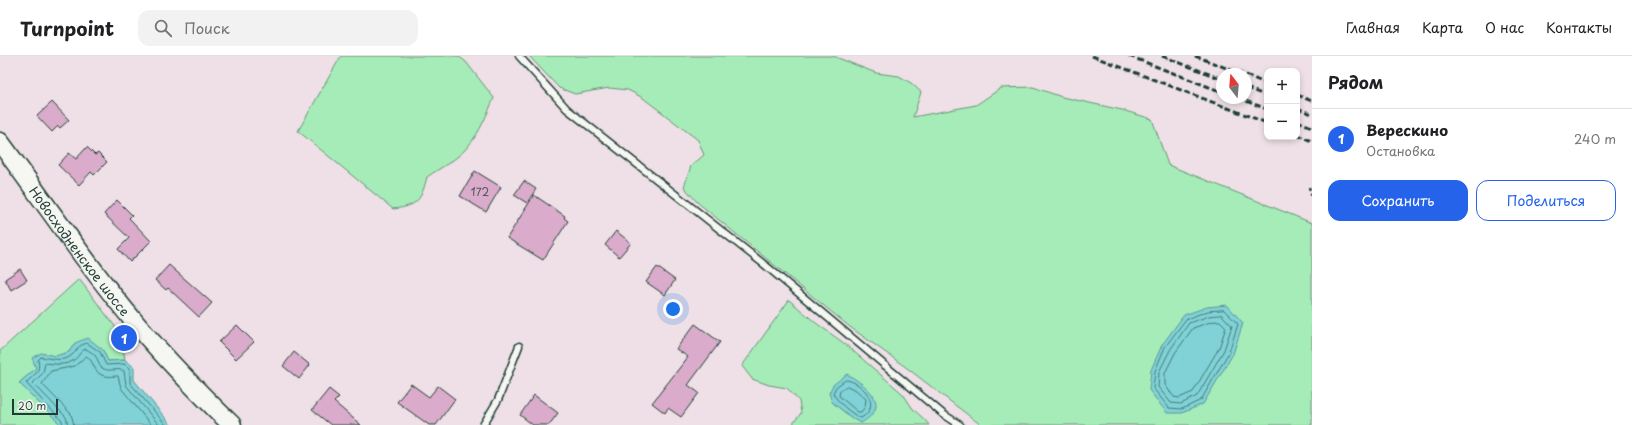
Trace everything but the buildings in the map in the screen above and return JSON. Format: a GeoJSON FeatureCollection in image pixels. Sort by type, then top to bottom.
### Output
{"type":"FeatureCollection","features":[{"type":"Feature","properties":{"kind":"main road","name":"Новосходненское шоссе"},"geometry":{"type":"LineString","coordinates":[[0,142],[73,242],[137,325],[188,382],[232,425]]}},
{"type":"Feature","properties":{"kind":"lane"},"geometry":{"type":"LineString","coordinates":[[519,56],[567,109],[765,265],[943,414],[960,425]]}},
{"type":"Feature","properties":{"kind":"lane"},"geometry":{"type":"LineString","coordinates":[[483,425],[498,400],[518,346]]}},
{"type":"Feature","properties":{"kind":"path"},"geometry":{"type":"LineString","coordinates":[[1309,187],[1312,198]]}},
{"type":"Feature","properties":{"kind":"green space"},"geometry":{"type":"Polygon","coordinates":[[[341,56],[458,56],[466,62],[494,98],[483,123],[473,140],[465,150],[427,177],[423,191],[413,204],[393,209],[298,131],[341,56]]]}},
{"type":"Feature","properties":{"kind":"green space"},"geometry":{"type":"Polygon","coordinates":[[[529,56],[833,56],[876,73],[899,76],[911,83],[921,92],[913,117],[976,105],[1001,88],[1033,87],[1062,97],[1122,110],[1152,119],[1168,165],[1312,223],[1312,425],[981,425],[907,368],[850,327],[697,202],[684,187],[691,166],[704,155],[698,140],[643,98],[628,90],[609,88],[575,94],[559,88],[529,56]]]}},
{"type":"Feature","properties":{"kind":"green space"},"geometry":{"type":"Polygon","coordinates":[[[79,279],[114,325],[122,340],[125,360],[108,361],[75,343],[69,352],[61,354],[42,364],[19,383],[61,425],[0,425],[0,351],[79,279]]]}},
{"type":"Feature","properties":{"kind":"green space"},"geometry":{"type":"Polygon","coordinates":[[[789,300],[816,323],[845,344],[903,394],[913,409],[929,425],[792,425],[801,413],[799,401],[787,388],[769,385],[752,379],[742,366],[789,300]],[[874,395],[832,402],[853,419],[874,395]]]}},
{"type":"Feature","properties":{"kind":"water"},"geometry":{"type":"Polygon","coordinates":[[[1227,305],[1243,323],[1233,354],[1203,404],[1182,413],[1167,413],[1149,390],[1151,370],[1162,345],[1184,315],[1207,307],[1227,305]]]}},
{"type":"Feature","properties":{"kind":"water"},"geometry":{"type":"Polygon","coordinates":[[[88,338],[103,350],[108,361],[125,360],[134,367],[134,380],[171,425],[61,425],[19,383],[36,368],[32,358],[41,353],[55,356],[69,352],[75,343],[88,338]]]}},
{"type":"Feature","properties":{"kind":"water"},"geometry":{"type":"Polygon","coordinates":[[[847,374],[869,390],[874,396],[876,403],[875,409],[870,416],[861,423],[853,419],[832,402],[829,393],[833,385],[847,374]]]}},
{"type":"Feature","properties":{"kind":"railway"},"geometry":{"type":"LineString","coordinates":[[1092,56],[1264,122]]}},
{"type":"Feature","properties":{"kind":"railway"},"geometry":{"type":"LineString","coordinates":[[1129,56],[1216,90]]}},
{"type":"Feature","properties":{"kind":"railway"},"geometry":{"type":"LineString","coordinates":[[1162,56],[1216,77]]}},
{"type":"Feature","properties":{"kind":"railway"},"geometry":{"type":"LineString","coordinates":[[1195,56],[1226,68]]}},
{"type":"Feature","properties":{"kind":"railway"},"geometry":{"type":"LineString","coordinates":[[1252,78],[1264,83]]}},
{"type":"Feature","properties":{"kind":"railway"},"geometry":{"type":"LineString","coordinates":[[1252,90],[1264,95]]}},
{"type":"Feature","properties":{"kind":"railway"},"geometry":{"type":"LineString","coordinates":[[1300,96],[1312,101]]}},
{"type":"Feature","properties":{"kind":"railway"},"geometry":{"type":"LineString","coordinates":[[1252,103],[1264,108]]}},
{"type":"Feature","properties":{"kind":"railway"},"geometry":{"type":"LineString","coordinates":[[1300,109],[1312,114]]}},
{"type":"Feature","properties":{"kind":"railway"},"geometry":{"type":"LineString","coordinates":[[1300,122],[1312,127]]}},
{"type":"Feature","properties":{"kind":"railway"},"geometry":{"type":"LineString","coordinates":[[1300,136],[1312,141]]}},
{"type":"Feature","properties":{"kind":"place","name":"Верескино"},"geometry":{"type":"Point","coordinates":[124,338]}}]}
